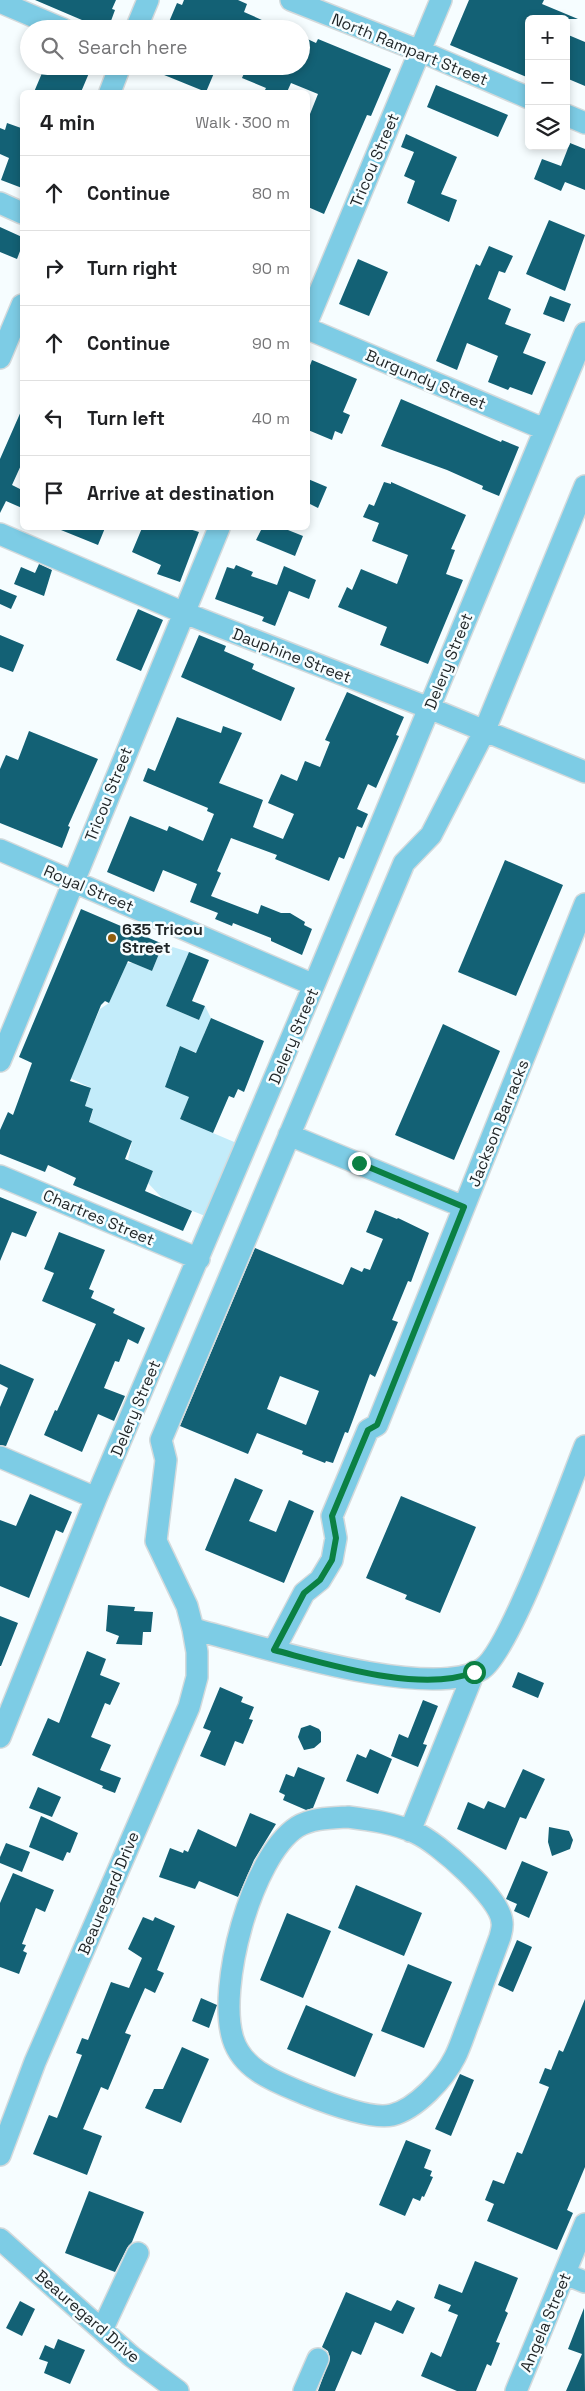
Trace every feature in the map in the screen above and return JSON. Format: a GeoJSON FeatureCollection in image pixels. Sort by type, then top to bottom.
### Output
{"type":"FeatureCollection","features":[{"type":"Feature","properties":{"kind":"street"},"geometry":{"type":"LineString","coordinates":[[140,20],[148,0]]}},
{"type":"Feature","properties":{"kind":"street","name":"North Rampart Street"},"geometry":{"type":"LineString","coordinates":[[292,0],[420,51],[525,96]]}},
{"type":"Feature","properties":{"kind":"street","name":"Tricou Street"},"geometry":{"type":"LineString","coordinates":[[310,315],[441,0]]}},
{"type":"Feature","properties":{"kind":"street"},"geometry":{"type":"LineString","coordinates":[[0,2],[42,20]]}},
{"type":"Feature","properties":{"kind":"street"},"geometry":{"type":"LineString","coordinates":[[111,90],[117,75]]}},
{"type":"Feature","properties":{"kind":"street"},"geometry":{"type":"LineString","coordinates":[[570,117],[585,123]]}},
{"type":"Feature","properties":{"kind":"street"},"geometry":{"type":"LineString","coordinates":[[0,203],[20,212]]}},
{"type":"Feature","properties":{"kind":"street"},"geometry":{"type":"LineString","coordinates":[[0,358],[20,310]]}},
{"type":"Feature","properties":{"kind":"street","name":"Burgundy Street"},"geometry":{"type":"LineString","coordinates":[[310,330],[544,429]]}},
{"type":"Feature","properties":{"kind":"street","name":"Delery Street"},"geometry":{"type":"LineString","coordinates":[[0,1737],[96,1498],[199,1259],[585,333]]}},
{"type":"Feature","properties":{"kind":"street","name":"Beauregard Drive"},"geometry":{"type":"LineString","coordinates":[[0,2155],[35,2062],[189,1707],[196,1677],[197,1652],[187,1606],[156,1541],[166,1460],[162,1440],[404,863],[430,835],[484,732],[585,486]]}},
{"type":"Feature","properties":{"kind":"street","name":"Tricou Street"},"geometry":{"type":"LineString","coordinates":[[0,1061],[182,612],[218,530]]}},
{"type":"Feature","properties":{"kind":"street","name":"Dauphine Street"},"geometry":{"type":"LineString","coordinates":[[0,534],[182,612],[429,708],[585,772]]}},
{"type":"Feature","properties":{"kind":"street","name":"Royal Street"},"geometry":{"type":"LineString","coordinates":[[0,850],[314,985]]}},
{"type":"Feature","properties":{"kind":"street","name":"Jackson Barracks"},"geometry":{"type":"LineString","coordinates":[[274,1650],[304,1593],[320,1580],[332,1560],[336,1538],[332,1516],[368,1430],[377,1425],[585,904]]}},
{"type":"Feature","properties":{"kind":"street"},"geometry":{"type":"LineString","coordinates":[[289,1135],[464,1207]]}},
{"type":"Feature","properties":{"kind":"street","name":"Chartres Street"},"geometry":{"type":"LineString","coordinates":[[0,1176],[199,1259]]}},
{"type":"Feature","properties":{"kind":"street"},"geometry":{"type":"LineString","coordinates":[[193,1628],[352,1670],[424,1680],[462,1677],[474,1672],[482,1668],[496,1654],[516,1614],[585,1446]]}},
{"type":"Feature","properties":{"kind":"street"},"geometry":{"type":"LineString","coordinates":[[0,1457],[96,1498]]}},
{"type":"Feature","properties":{"kind":"street"},"geometry":{"type":"LineString","coordinates":[[410,1831],[474,1672]]}},
{"type":"Feature","properties":{"kind":"street"},"geometry":{"type":"LineString","coordinates":[[348,1817],[384,1822],[410,1831],[446,1852],[466,1870],[488,1896],[503,1921],[500,1937],[455,2058],[433,2089],[402,2111],[391,2116],[375,2115],[344,2108],[262,2075],[243,2058],[233,2040],[228,2017],[232,1971],[246,1910],[260,1873],[284,1838],[298,1826],[321,1818],[348,1817]]}},
{"type":"Feature","properties":{"kind":"street","name":"Angela Street"},"geometry":{"type":"LineString","coordinates":[[516,2391],[585,2224]]}},
{"type":"Feature","properties":{"kind":"street","name":"Beauregard Drive"},"geometry":{"type":"LineString","coordinates":[[0,2239],[131,2356],[178,2391]]}},
{"type":"Feature","properties":{"kind":"street"},"geometry":{"type":"LineString","coordinates":[[102,2330],[138,2253]]}},
{"type":"Feature","properties":{"kind":"street"},"geometry":{"type":"LineString","coordinates":[[565,2274],[585,2282]]}},
{"type":"Feature","properties":{"kind":"street"},"geometry":{"type":"LineString","coordinates":[[304,2391],[318,2359]]}},
{"type":"Feature","properties":{"kind":"shaded area"},"geometry":{"type":"Polygon","coordinates":[[[163,944],[189,952],[166,1006],[199,1020],[205,1006],[211,1018],[204,1034],[200,1054],[180,1046],[174,1061],[194,1069],[165,1087],[179,1093],[184,1081],[192,1090],[180,1119],[246,1147],[215,1220],[163,1199],[148,1183],[153,1171],[128,1160],[132,1141],[121,1136],[87,1130],[93,1110],[85,1106],[91,1088],[70,1078],[100,1009],[109,1003],[127,963],[133,963],[152,971],[163,944]]]}},
{"type":"Feature","properties":{"kind":"building"},"geometry":{"type":"Polygon","coordinates":[[[35,0],[116,0],[112,9],[115,10],[111,20],[82,20],[35,0]]]}},
{"type":"Feature","properties":{"kind":"building"},"geometry":{"type":"Polygon","coordinates":[[[184,0],[238,0],[247,4],[244,12],[262,20],[170,20],[177,3],[182,5],[184,0]]]}},
{"type":"Feature","properties":{"kind":"building"},"geometry":{"type":"Polygon","coordinates":[[[469,0],[544,0],[542,4],[568,15],[525,15],[525,76],[450,45],[469,0]]]}},
{"type":"Feature","properties":{"kind":"building"},"geometry":{"type":"Polygon","coordinates":[[[570,36],[585,42],[585,86],[570,80],[570,36]]]}},
{"type":"Feature","properties":{"kind":"building"},"geometry":{"type":"Polygon","coordinates":[[[318,39],[391,69],[371,116],[367,115],[324,214],[310,208],[310,114],[318,94],[291,83],[288,90],[265,90],[266,88],[242,78],[243,75],[310,75],[310,40],[316,43],[318,39]]]}},
{"type":"Feature","properties":{"kind":"building"},"geometry":{"type":"Polygon","coordinates":[[[41,75],[88,75],[82,90],[35,90],[41,75]]]}},
{"type":"Feature","properties":{"kind":"building"},"geometry":{"type":"Polygon","coordinates":[[[164,75],[213,75],[207,90],[201,90],[164,75]]]}},
{"type":"Feature","properties":{"kind":"building"},"geometry":{"type":"Polygon","coordinates":[[[436,85],[508,115],[498,137],[427,107],[436,85]]]}},
{"type":"Feature","properties":{"kind":"building"},"geometry":{"type":"Polygon","coordinates":[[[7,123],[20,128],[20,187],[1,180],[9,158],[0,154],[0,128],[5,130],[7,123]]]}},
{"type":"Feature","properties":{"kind":"building"},"geometry":{"type":"Polygon","coordinates":[[[406,134],[457,157],[441,194],[457,200],[449,222],[407,203],[415,181],[404,176],[414,152],[401,147],[406,134]]]}},
{"type":"Feature","properties":{"kind":"building"},"geometry":{"type":"Polygon","coordinates":[[[570,143],[585,149],[585,190],[565,182],[561,191],[534,179],[542,159],[561,166],[567,150],[570,150],[570,143]]]}},
{"type":"Feature","properties":{"kind":"building"},"geometry":{"type":"Polygon","coordinates":[[[549,220],[585,235],[565,291],[526,274],[549,220]]]}},
{"type":"Feature","properties":{"kind":"building"},"geometry":{"type":"Polygon","coordinates":[[[0,227],[20,236],[20,251],[17,259],[0,252],[0,227]]]}},
{"type":"Feature","properties":{"kind":"building"},"geometry":{"type":"Polygon","coordinates":[[[489,246],[513,256],[505,273],[499,271],[488,299],[511,309],[505,324],[531,334],[523,353],[546,362],[532,395],[510,387],[508,390],[488,382],[498,356],[467,343],[457,370],[436,361],[476,264],[480,266],[489,246]]]}},
{"type":"Feature","properties":{"kind":"building"},"geometry":{"type":"Polygon","coordinates":[[[358,259],[388,272],[369,316],[339,304],[358,259]]]}},
{"type":"Feature","properties":{"kind":"building"},"geometry":{"type":"Polygon","coordinates":[[[550,296],[571,304],[564,322],[543,314],[550,296]]]}},
{"type":"Feature","properties":{"kind":"building"},"geometry":{"type":"Polygon","coordinates":[[[312,360],[357,379],[343,412],[350,415],[342,434],[335,431],[332,440],[310,431],[310,366],[312,360]]]}},
{"type":"Feature","properties":{"kind":"building"},"geometry":{"type":"Polygon","coordinates":[[[401,399],[501,442],[502,440],[519,447],[499,496],[482,489],[483,486],[447,470],[381,446],[401,399]]]}},
{"type":"Feature","properties":{"kind":"building"},"geometry":{"type":"Polygon","coordinates":[[[20,414],[20,467],[12,485],[20,489],[20,507],[6,501],[0,513],[0,459],[20,414]]]}},
{"type":"Feature","properties":{"kind":"building"},"geometry":{"type":"Polygon","coordinates":[[[310,480],[327,487],[318,508],[310,504],[310,480]]]}},
{"type":"Feature","properties":{"kind":"building"},"geometry":{"type":"Polygon","coordinates":[[[384,482],[391,484],[391,482],[466,515],[451,549],[455,550],[446,574],[463,580],[428,664],[380,645],[387,627],[338,607],[347,587],[352,590],[361,569],[397,584],[408,555],[372,541],[379,523],[363,517],[369,504],[374,506],[384,482]]]}},
{"type":"Feature","properties":{"kind":"building"},"geometry":{"type":"Polygon","coordinates":[[[61,530],[104,530],[98,545],[61,530]]]}},
{"type":"Feature","properties":{"kind":"building"},"geometry":{"type":"Polygon","coordinates":[[[141,530],[192,530],[199,532],[180,582],[157,574],[161,565],[132,552],[141,530]]]}},
{"type":"Feature","properties":{"kind":"building"},"geometry":{"type":"Polygon","coordinates":[[[261,530],[288,530],[303,536],[295,556],[256,540],[261,530]]]}},
{"type":"Feature","properties":{"kind":"building"},"geometry":{"type":"Polygon","coordinates":[[[39,564],[52,570],[44,596],[14,584],[21,567],[35,573],[39,564]]]}},
{"type":"Feature","properties":{"kind":"building"},"geometry":{"type":"Polygon","coordinates":[[[236,565],[253,572],[251,576],[277,585],[284,566],[316,580],[309,599],[289,591],[275,626],[262,621],[264,617],[215,599],[227,567],[234,569],[236,565]]]}},
{"type":"Feature","properties":{"kind":"building"},"geometry":{"type":"Polygon","coordinates":[[[0,589],[17,596],[11,609],[0,604],[0,589]]]}},
{"type":"Feature","properties":{"kind":"building"},"geometry":{"type":"Polygon","coordinates":[[[138,609],[163,620],[141,671],[116,660],[138,609]]]}},
{"type":"Feature","properties":{"kind":"building"},"geometry":{"type":"Polygon","coordinates":[[[0,635],[24,645],[13,672],[0,667],[0,635]]]}},
{"type":"Feature","properties":{"kind":"building"},"geometry":{"type":"Polygon","coordinates":[[[199,635],[226,646],[224,651],[254,664],[252,669],[295,688],[281,721],[181,677],[199,635]]]}},
{"type":"Feature","properties":{"kind":"building"},"geometry":{"type":"Polygon","coordinates":[[[347,692],[404,717],[396,735],[399,736],[376,788],[368,784],[357,809],[368,814],[362,828],[357,826],[344,859],[339,857],[329,881],[275,859],[277,855],[231,838],[217,871],[221,873],[211,896],[258,914],[261,905],[281,913],[290,913],[305,922],[304,925],[312,929],[302,955],[271,941],[271,938],[233,923],[232,926],[215,919],[218,913],[190,902],[197,884],[163,870],[154,892],[107,872],[130,816],[167,831],[169,826],[203,841],[214,814],[207,811],[208,808],[143,781],[148,768],[155,771],[177,717],[221,733],[223,726],[242,733],[219,783],[263,800],[253,827],[283,839],[294,814],[268,803],[281,774],[297,781],[305,761],[320,767],[330,742],[325,740],[347,692]]]}},
{"type":"Feature","properties":{"kind":"building"},"geometry":{"type":"Polygon","coordinates":[[[29,731],[98,759],[68,826],[70,827],[62,848],[0,823],[0,769],[6,755],[18,760],[29,731]]]}},
{"type":"Feature","properties":{"kind":"building"},"geometry":{"type":"Polygon","coordinates":[[[505,860],[563,885],[516,996],[458,972],[505,860]]]}},
{"type":"Feature","properties":{"kind":"building"},"geometry":{"type":"Polygon","coordinates":[[[81,909],[163,944],[152,971],[128,961],[109,1003],[105,1001],[101,1005],[70,1081],[91,1088],[85,1106],[93,1109],[89,1122],[132,1141],[125,1159],[153,1171],[145,1191],[192,1211],[183,1231],[73,1185],[76,1178],[48,1165],[45,1172],[0,1154],[0,1130],[8,1112],[13,1115],[32,1063],[19,1057],[81,909]]]}},
{"type":"Feature","properties":{"kind":"building"},"geometry":{"type":"Polygon","coordinates":[[[189,952],[209,960],[192,1001],[205,1006],[199,1020],[166,1006],[189,952]]]}},
{"type":"Feature","properties":{"kind":"building"},"geometry":{"type":"Polygon","coordinates":[[[211,1018],[264,1041],[244,1092],[238,1089],[234,1098],[229,1096],[213,1133],[180,1119],[189,1097],[165,1087],[180,1046],[196,1053],[211,1018]]]}},
{"type":"Feature","properties":{"kind":"building"},"geometry":{"type":"Polygon","coordinates":[[[443,1024],[500,1051],[454,1160],[395,1135],[443,1024]]]}},
{"type":"Feature","properties":{"kind":"building"},"geometry":{"type":"Polygon","coordinates":[[[0,1197],[37,1212],[26,1237],[12,1232],[0,1261],[0,1197]]]}},
{"type":"Feature","properties":{"kind":"building"},"geometry":{"type":"Polygon","coordinates":[[[375,1210],[398,1218],[429,1233],[411,1282],[408,1281],[392,1320],[398,1322],[375,1377],[370,1374],[348,1433],[345,1432],[333,1463],[326,1461],[325,1463],[302,1454],[303,1451],[257,1433],[248,1454],[180,1426],[255,1248],[343,1285],[351,1267],[362,1272],[364,1268],[370,1270],[383,1239],[366,1232],[375,1210]],[[280,1376],[267,1409],[306,1425],[319,1391],[280,1376]]]}},
{"type":"Feature","properties":{"kind":"building"},"geometry":{"type":"Polygon","coordinates":[[[59,1232],[105,1250],[89,1289],[94,1291],[91,1298],[115,1309],[113,1313],[145,1328],[138,1344],[128,1339],[119,1362],[115,1361],[104,1388],[125,1396],[114,1421],[98,1414],[82,1452],[44,1435],[55,1410],[57,1411],[96,1324],[42,1301],[54,1273],[44,1269],[59,1232]]]}},
{"type":"Feature","properties":{"kind":"building"},"geometry":{"type":"Polygon","coordinates":[[[0,1364],[34,1379],[6,1446],[0,1445],[0,1407],[8,1388],[0,1384],[0,1364]]]}},
{"type":"Feature","properties":{"kind":"building"},"geometry":{"type":"Polygon","coordinates":[[[235,1478],[263,1490],[249,1521],[276,1532],[289,1500],[314,1511],[284,1583],[205,1550],[235,1478]]]}},
{"type":"Feature","properties":{"kind":"building"},"geometry":{"type":"Polygon","coordinates":[[[30,1494],[72,1512],[63,1533],[56,1530],[29,1598],[0,1586],[0,1520],[16,1526],[30,1494]]]}},
{"type":"Feature","properties":{"kind":"building"},"geometry":{"type":"Polygon","coordinates":[[[401,1496],[476,1527],[440,1613],[405,1599],[407,1595],[366,1578],[401,1496]]]}},
{"type":"Feature","properties":{"kind":"building"},"geometry":{"type":"Polygon","coordinates":[[[108,1605],[135,1607],[134,1611],[153,1612],[151,1632],[143,1632],[142,1645],[116,1644],[119,1636],[106,1631],[108,1605]]]}},
{"type":"Feature","properties":{"kind":"building"},"geometry":{"type":"Polygon","coordinates":[[[0,1616],[18,1623],[1,1666],[0,1666],[0,1616]]]}},
{"type":"Feature","properties":{"kind":"building"},"geometry":{"type":"Polygon","coordinates":[[[87,1651],[106,1659],[100,1675],[120,1683],[110,1705],[105,1703],[91,1737],[111,1745],[100,1770],[121,1778],[115,1793],[32,1755],[48,1718],[59,1723],[87,1651]]]}},
{"type":"Feature","properties":{"kind":"building"},"geometry":{"type":"Polygon","coordinates":[[[518,1672],[544,1683],[538,1698],[512,1687],[518,1672]]]}},
{"type":"Feature","properties":{"kind":"building"},"geometry":{"type":"Polygon","coordinates":[[[220,1687],[243,1697],[241,1702],[254,1707],[249,1719],[253,1720],[243,1744],[235,1741],[225,1766],[200,1756],[211,1731],[203,1728],[220,1687]]]}},
{"type":"Feature","properties":{"kind":"building"},"geometry":{"type":"Polygon","coordinates":[[[423,1700],[438,1706],[423,1744],[427,1745],[418,1767],[391,1756],[399,1734],[408,1738],[423,1700]]]}},
{"type":"Feature","properties":{"kind":"building"},"geometry":{"type":"Polygon","coordinates":[[[310,1725],[321,1732],[321,1742],[314,1748],[304,1750],[298,1737],[301,1728],[310,1725]]]}},
{"type":"Feature","properties":{"kind":"building"},"geometry":{"type":"Polygon","coordinates":[[[370,1749],[392,1759],[378,1794],[346,1781],[357,1754],[366,1758],[370,1749]]]}},
{"type":"Feature","properties":{"kind":"building"},"geometry":{"type":"Polygon","coordinates":[[[298,1767],[325,1778],[313,1808],[306,1810],[283,1800],[285,1795],[279,1792],[286,1774],[294,1777],[298,1767]]]}},
{"type":"Feature","properties":{"kind":"building"},"geometry":{"type":"Polygon","coordinates":[[[523,1769],[545,1779],[526,1819],[520,1817],[506,1850],[457,1829],[468,1802],[484,1809],[488,1801],[505,1808],[523,1769]]]}},
{"type":"Feature","properties":{"kind":"building"},"geometry":{"type":"Polygon","coordinates":[[[38,1787],[61,1797],[52,1817],[29,1808],[38,1787]]]}},
{"type":"Feature","properties":{"kind":"building"},"geometry":{"type":"Polygon","coordinates":[[[250,1813],[276,1824],[254,1860],[238,1897],[199,1881],[195,1889],[159,1877],[170,1848],[183,1853],[184,1850],[188,1852],[198,1829],[236,1847],[250,1813]]]}},
{"type":"Feature","properties":{"kind":"building"},"geometry":{"type":"Polygon","coordinates":[[[41,1816],[78,1833],[70,1853],[67,1852],[63,1861],[29,1847],[41,1816]]]}},
{"type":"Feature","properties":{"kind":"building"},"geometry":{"type":"Polygon","coordinates":[[[549,1827],[569,1831],[573,1840],[570,1849],[552,1856],[548,1842],[549,1827]]]}},
{"type":"Feature","properties":{"kind":"building"},"geometry":{"type":"Polygon","coordinates":[[[6,1843],[30,1852],[22,1872],[0,1863],[0,1857],[6,1843]]]}},
{"type":"Feature","properties":{"kind":"building"},"geometry":{"type":"Polygon","coordinates":[[[522,1861],[548,1872],[529,1918],[514,1911],[517,1904],[506,1899],[522,1861]]]}},
{"type":"Feature","properties":{"kind":"building"},"geometry":{"type":"Polygon","coordinates":[[[13,1873],[54,1890],[45,1912],[36,1908],[22,1944],[26,1945],[23,1951],[27,1953],[19,1974],[0,1967],[0,1903],[13,1873]]]}},
{"type":"Feature","properties":{"kind":"building"},"geometry":{"type":"Polygon","coordinates":[[[356,1885],[422,1913],[404,1956],[338,1928],[356,1885]]]}},
{"type":"Feature","properties":{"kind":"building"},"geometry":{"type":"Polygon","coordinates":[[[287,1913],[331,1931],[303,1998],[260,1980],[287,1913]]]}},
{"type":"Feature","properties":{"kind":"building"},"geometry":{"type":"Polygon","coordinates":[[[143,1917],[153,1921],[155,1917],[175,1926],[157,1970],[164,1973],[155,1993],[145,1988],[125,2033],[131,2035],[108,2090],[101,2087],[83,2129],[102,2136],[87,2175],[33,2154],[49,2115],[57,2118],[82,2055],[76,2053],[82,2038],[88,2040],[111,1982],[129,1988],[142,1958],[128,1949],[143,1917]]]}},
{"type":"Feature","properties":{"kind":"building"},"geometry":{"type":"Polygon","coordinates":[[[517,1940],[532,1947],[513,1992],[498,1985],[517,1940]]]}},
{"type":"Feature","properties":{"kind":"building"},"geometry":{"type":"Polygon","coordinates":[[[408,1964],[452,1982],[424,2048],[381,2031],[408,1964]]]}},
{"type":"Feature","properties":{"kind":"building"},"geometry":{"type":"Polygon","coordinates":[[[201,1998],[217,2005],[209,2028],[192,2021],[201,1998]]]}},
{"type":"Feature","properties":{"kind":"building"},"geometry":{"type":"Polygon","coordinates":[[[585,1999],[585,2167],[567,2210],[573,2213],[557,2250],[487,2221],[494,2204],[485,2200],[493,2180],[504,2184],[517,2152],[522,2154],[549,2087],[539,2083],[545,2068],[551,2070],[559,2050],[563,2052],[585,1999]]]}},
{"type":"Feature","properties":{"kind":"building"},"geometry":{"type":"Polygon","coordinates":[[[306,2005],[373,2034],[355,2077],[287,2049],[306,2005]]]}},
{"type":"Feature","properties":{"kind":"building"},"geometry":{"type":"Polygon","coordinates":[[[182,2047],[209,2059],[181,2123],[145,2108],[154,2089],[163,2089],[182,2047]]]}},
{"type":"Feature","properties":{"kind":"building"},"geometry":{"type":"Polygon","coordinates":[[[460,2074],[474,2080],[451,2136],[435,2129],[460,2074]]]}},
{"type":"Feature","properties":{"kind":"building"},"geometry":{"type":"Polygon","coordinates":[[[406,2140],[431,2150],[424,2168],[432,2171],[430,2176],[433,2177],[424,2197],[422,2196],[420,2201],[413,2198],[405,2216],[379,2205],[406,2140]]]}},
{"type":"Feature","properties":{"kind":"building"},"geometry":{"type":"Polygon","coordinates":[[[89,2191],[144,2212],[132,2242],[115,2272],[65,2253],[89,2191]]]}},
{"type":"Feature","properties":{"kind":"building"},"geometry":{"type":"Polygon","coordinates":[[[475,2261],[518,2278],[505,2311],[508,2313],[496,2342],[500,2343],[491,2366],[487,2364],[476,2391],[457,2391],[421,2376],[431,2352],[441,2357],[458,2315],[448,2311],[451,2305],[434,2298],[439,2284],[462,2293],[475,2261]]]}},
{"type":"Feature","properties":{"kind":"building"},"geometry":{"type":"Polygon","coordinates":[[[346,2292],[391,2311],[397,2300],[415,2308],[403,2334],[375,2322],[361,2355],[352,2351],[335,2391],[318,2391],[330,2358],[328,2351],[322,2347],[346,2292]]]}},
{"type":"Feature","properties":{"kind":"building"},"geometry":{"type":"Polygon","coordinates":[[[20,2301],[35,2309],[22,2336],[6,2328],[20,2301]]]}},
{"type":"Feature","properties":{"kind":"building"},"geometry":{"type":"Polygon","coordinates":[[[584,2308],[585,2391],[566,2391],[582,2354],[568,2349],[584,2308]]]}},
{"type":"Feature","properties":{"kind":"building"},"geometry":{"type":"Polygon","coordinates":[[[58,2339],[85,2350],[70,2384],[44,2373],[48,2362],[39,2359],[45,2345],[54,2349],[58,2339]]]}},
{"type":"Feature","properties":{"kind":"place","name":"635 Tricou Street"},"geometry":{"type":"Point","coordinates":[112,938]}},
{"type":"Feature","properties":{"kind":"route"},"geometry":{"type":"LineString","coordinates":[[359,1163],[464,1207],[377,1425],[368,1430],[332,1516],[336,1538],[332,1560],[320,1580],[304,1593],[274,1650],[352,1670],[424,1680],[462,1677],[474,1672]]}}]}
